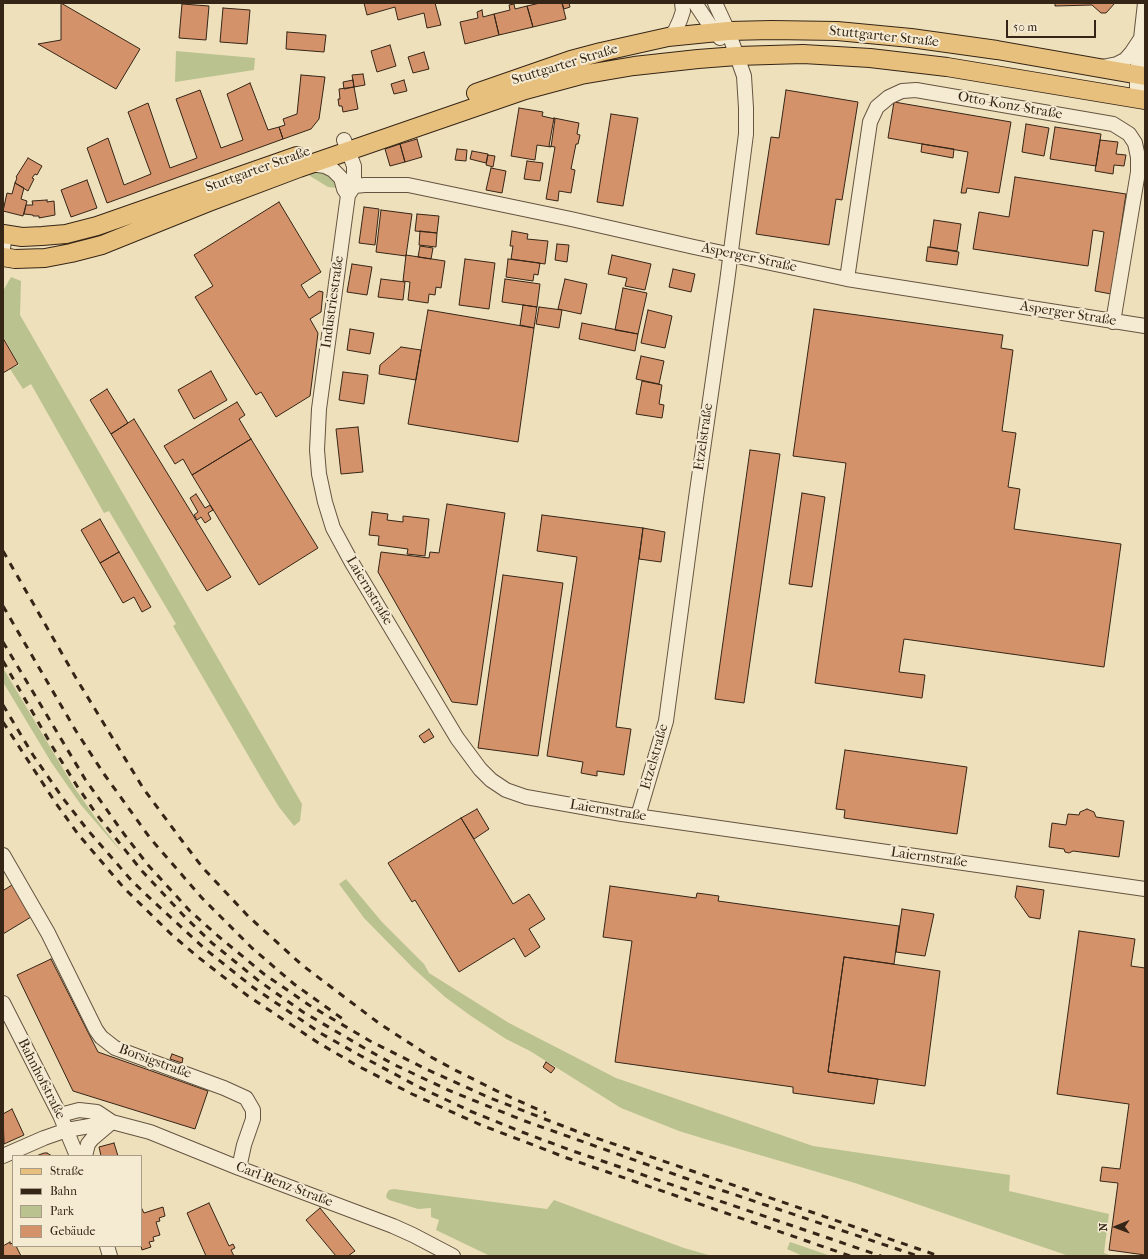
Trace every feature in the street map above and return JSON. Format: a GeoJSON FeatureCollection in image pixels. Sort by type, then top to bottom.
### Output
{"type":"FeatureCollection","features":[{"type":"Feature","properties":{"kind":"main road","name":"Stuttgarter Straße"},"geometry":{"type":"LineString","coordinates":[[3,257],[15,259],[45,258],[71,254],[102,245],[209,202],[311,164],[346,145],[571,60],[632,44],[668,38],[721,31],[799,30],[874,34],[955,44],[1099,68],[1142,87]]}},
{"type":"Feature","properties":{"kind":"main road","name":"Stuttgarter Straße"},"geometry":{"type":"LineString","coordinates":[[4,239],[66,234],[97,226],[346,145],[525,90],[574,77],[634,66],[698,58],[803,54],[877,59],[990,74],[1142,87]]}},
{"type":"Feature","properties":{"kind":"street"},"geometry":{"type":"LineString","coordinates":[[668,38],[675,31],[680,20],[683,11],[682,3]]}},
{"type":"Feature","properties":{"kind":"street"},"geometry":{"type":"LineString","coordinates":[[695,3],[721,31]]}},
{"type":"Feature","properties":{"kind":"street"},"geometry":{"type":"LineString","coordinates":[[715,3],[719,8],[721,31]]}},
{"type":"Feature","properties":{"kind":"street"},"geometry":{"type":"LineString","coordinates":[[1142,87],[1141,38],[1145,3]]}},
{"type":"Feature","properties":{"kind":"street","name":"Etzelstraße"},"geometry":{"type":"LineString","coordinates":[[638,816],[666,721],[731,254],[746,134],[744,79],[737,56],[721,31]]}},
{"type":"Feature","properties":{"kind":"street"},"geometry":{"type":"LineString","coordinates":[[1099,68],[1117,64],[1125,60],[1141,38]]}},
{"type":"Feature","properties":{"kind":"street","name":"Otto-Konz-Straße"},"geometry":{"type":"LineString","coordinates":[[847,279],[870,122],[878,107],[889,97],[902,91],[916,90],[1113,124],[1129,134],[1135,143],[1138,157],[1138,172],[1113,322]]}},
{"type":"Feature","properties":{"kind":"street","name":"Industriestraße"},"geometry":{"type":"LineString","coordinates":[[319,409],[354,166],[346,145]]}},
{"type":"Feature","properties":{"kind":"street"},"geometry":{"type":"LineString","coordinates":[[311,164],[325,166],[333,170],[341,178],[344,189],[351,191]]}},
{"type":"Feature","properties":{"kind":"street","name":"Asperger Straße"},"geometry":{"type":"LineString","coordinates":[[351,191],[365,185],[408,185],[847,279],[1145,326]]}},
{"type":"Feature","properties":{"kind":"street","name":"Laiernstraße"},"geometry":{"type":"LineString","coordinates":[[319,409],[317,450],[319,474],[325,502],[334,528],[375,602],[469,756],[491,780],[506,790],[526,797],[638,816],[1145,890]]}},
{"type":"Feature","properties":{"kind":"street","name":"Borsigstraße"},"geometry":{"type":"LineString","coordinates":[[3,855],[48,933],[96,1030],[101,1037],[115,1048],[240,1094],[246,1098],[253,1110],[239,1168]]}},
{"type":"Feature","properties":{"kind":"street","name":"Bahnhofstraße"},"geometry":{"type":"LineString","coordinates":[[3,1003],[60,1115],[77,1155]]}},
{"type":"Feature","properties":{"kind":"street","name":"Carl-Benz-Straße"},"geometry":{"type":"LineString","coordinates":[[60,1115],[75,1110],[97,1112],[112,1122],[150,1132],[239,1168],[393,1226],[453,1256]]}},
{"type":"Feature","properties":{"kind":"street"},"geometry":{"type":"LineString","coordinates":[[85,1155],[88,1144],[92,1139],[112,1122]]}},
{"type":"Feature","properties":{"kind":"street","name":"Carl-Benz-Straße"},"geometry":{"type":"LineString","coordinates":[[3,1156],[67,1130],[112,1122]]}},
{"type":"Feature","properties":{"kind":"green space"},"geometry":{"type":"Polygon","coordinates":[[[176,51],[255,58],[254,70],[175,82],[176,51]]]}},
{"type":"Feature","properties":{"kind":"green space"},"geometry":{"type":"Polygon","coordinates":[[[309,172],[326,172],[334,178],[337,188],[328,187],[310,176],[309,172]]]}},
{"type":"Feature","properties":{"kind":"green space"},"geometry":{"type":"Polygon","coordinates":[[[11,277],[21,281],[20,315],[302,804],[300,821],[294,826],[279,807],[263,781],[173,626],[176,624],[109,511],[104,513],[31,384],[23,389],[10,369],[19,365],[3,336],[3,291],[11,277]]]}},
{"type":"Feature","properties":{"kind":"green space"},"geometry":{"type":"Polygon","coordinates":[[[3,668],[74,787],[124,855],[81,805],[51,762],[3,682],[3,668]]]}},
{"type":"Feature","properties":{"kind":"green space"},"geometry":{"type":"Polygon","coordinates":[[[346,879],[382,922],[424,964],[429,973],[509,1023],[616,1078],[813,1146],[1010,1175],[1009,1191],[1109,1214],[1104,1253],[1112,1256],[1069,1256],[855,1183],[679,1131],[621,1108],[530,1051],[506,1039],[445,997],[413,968],[364,918],[339,884],[346,879]]]}},
{"type":"Feature","properties":{"kind":"green space"},"geometry":{"type":"Polygon","coordinates":[[[394,1189],[547,1209],[554,1200],[684,1248],[712,1256],[490,1256],[436,1230],[439,1220],[431,1217],[431,1208],[418,1209],[389,1200],[386,1197],[387,1193],[389,1190],[394,1189]]]}},
{"type":"Feature","properties":{"kind":"green space"},"geometry":{"type":"Polygon","coordinates":[[[790,1242],[831,1256],[803,1256],[787,1249],[790,1242]]]}},
{"type":"Feature","properties":{"kind":"building"},"geometry":{"type":"Polygon","coordinates":[[[61,3],[140,49],[116,89],[38,44],[61,40],[61,3]]]}},
{"type":"Feature","properties":{"kind":"building"},"geometry":{"type":"Polygon","coordinates":[[[364,3],[435,3],[441,25],[427,28],[424,13],[398,20],[395,7],[367,15],[364,3]]]}},
{"type":"Feature","properties":{"kind":"building"},"geometry":{"type":"Polygon","coordinates":[[[540,3],[562,3],[566,19],[533,27],[527,6],[540,3]]]}},
{"type":"Feature","properties":{"kind":"building"},"geometry":{"type":"Polygon","coordinates":[[[562,3],[569,3],[570,7],[564,9],[562,3]]]}},
{"type":"Feature","properties":{"kind":"building"},"geometry":{"type":"Polygon","coordinates":[[[1055,3],[1115,3],[1106,13],[1101,13],[1092,5],[1055,6],[1055,3]]]}},
{"type":"Feature","properties":{"kind":"building"},"geometry":{"type":"Polygon","coordinates":[[[182,4],[209,6],[206,40],[179,38],[182,4]]]}},
{"type":"Feature","properties":{"kind":"building"},"geometry":{"type":"Polygon","coordinates":[[[514,4],[515,9],[527,6],[533,27],[499,35],[494,14],[510,10],[509,5],[514,4]]]}},
{"type":"Feature","properties":{"kind":"building"},"geometry":{"type":"Polygon","coordinates":[[[223,8],[250,10],[247,44],[220,42],[223,8]]]}},
{"type":"Feature","properties":{"kind":"building"},"geometry":{"type":"Polygon","coordinates":[[[482,10],[483,17],[494,14],[499,35],[465,44],[460,22],[478,18],[477,12],[482,10]]]}},
{"type":"Feature","properties":{"kind":"building"},"geometry":{"type":"Polygon","coordinates":[[[287,32],[326,35],[324,52],[286,49],[287,32]]]}},
{"type":"Feature","properties":{"kind":"building"},"geometry":{"type":"Polygon","coordinates":[[[390,45],[396,66],[377,72],[371,51],[390,45]]]}},
{"type":"Feature","properties":{"kind":"building"},"geometry":{"type":"Polygon","coordinates":[[[424,52],[429,69],[413,73],[408,57],[424,52]]]}},
{"type":"Feature","properties":{"kind":"building"},"geometry":{"type":"Polygon","coordinates":[[[363,74],[365,85],[354,87],[352,75],[363,74]]]}},
{"type":"Feature","properties":{"kind":"building"},"geometry":{"type":"Polygon","coordinates":[[[301,75],[325,77],[319,119],[311,129],[283,139],[279,127],[285,125],[283,119],[297,114],[301,75]]]}},
{"type":"Feature","properties":{"kind":"building"},"geometry":{"type":"Polygon","coordinates":[[[353,80],[354,87],[344,89],[343,82],[353,80]]]}},
{"type":"Feature","properties":{"kind":"building"},"geometry":{"type":"Polygon","coordinates":[[[404,80],[407,91],[394,94],[391,84],[404,80]]]}},
{"type":"Feature","properties":{"kind":"building"},"geometry":{"type":"Polygon","coordinates":[[[250,83],[268,130],[279,127],[283,139],[107,203],[87,148],[108,138],[124,185],[151,174],[128,112],[148,103],[170,168],[197,158],[176,99],[200,90],[221,148],[243,140],[227,94],[250,83]]]}},
{"type":"Feature","properties":{"kind":"building"},"geometry":{"type":"Polygon","coordinates":[[[354,87],[358,109],[343,112],[342,106],[339,106],[339,89],[354,87]]]}},
{"type":"Feature","properties":{"kind":"building"},"geometry":{"type":"Polygon","coordinates":[[[786,90],[858,102],[842,200],[836,199],[829,245],[756,234],[771,137],[779,138],[786,90]]]}},
{"type":"Feature","properties":{"kind":"building"},"geometry":{"type":"Polygon","coordinates":[[[894,102],[1011,122],[999,193],[967,188],[966,193],[961,193],[968,152],[888,138],[894,102]]]}},
{"type":"Feature","properties":{"kind":"building"},"geometry":{"type":"Polygon","coordinates":[[[519,108],[543,112],[542,116],[555,119],[551,147],[537,145],[535,160],[511,156],[519,108]]]}},
{"type":"Feature","properties":{"kind":"building"},"geometry":{"type":"Polygon","coordinates":[[[611,114],[638,118],[623,206],[597,202],[611,114]]]}},
{"type":"Feature","properties":{"kind":"building"},"geometry":{"type":"Polygon","coordinates":[[[554,118],[579,123],[577,134],[580,135],[578,144],[576,144],[571,169],[575,170],[571,193],[559,191],[558,201],[546,199],[555,147],[549,146],[554,118]]]}},
{"type":"Feature","properties":{"kind":"building"},"geometry":{"type":"Polygon","coordinates":[[[1026,124],[1049,128],[1044,156],[1022,152],[1026,124]]]}},
{"type":"Feature","properties":{"kind":"building"},"geometry":{"type":"Polygon","coordinates":[[[1055,127],[1101,134],[1096,166],[1050,159],[1055,127]]]}},
{"type":"Feature","properties":{"kind":"building"},"geometry":{"type":"Polygon","coordinates":[[[417,139],[422,157],[405,162],[400,144],[417,139]]]}},
{"type":"Feature","properties":{"kind":"building"},"geometry":{"type":"Polygon","coordinates":[[[1100,140],[1118,142],[1116,154],[1126,155],[1124,166],[1114,165],[1113,174],[1095,171],[1100,140]]]}},
{"type":"Feature","properties":{"kind":"building"},"geometry":{"type":"Polygon","coordinates":[[[400,144],[405,162],[390,166],[385,149],[400,144]]]}},
{"type":"Feature","properties":{"kind":"building"},"geometry":{"type":"Polygon","coordinates":[[[922,144],[954,149],[953,158],[921,152],[922,144]]]}},
{"type":"Feature","properties":{"kind":"building"},"geometry":{"type":"Polygon","coordinates":[[[457,149],[467,150],[466,161],[455,160],[457,149]]]}},
{"type":"Feature","properties":{"kind":"building"},"geometry":{"type":"Polygon","coordinates":[[[472,151],[488,154],[486,163],[470,159],[472,151]]]}},
{"type":"Feature","properties":{"kind":"building"},"geometry":{"type":"Polygon","coordinates":[[[488,155],[495,156],[493,167],[486,165],[488,155]]]}},
{"type":"Feature","properties":{"kind":"building"},"geometry":{"type":"Polygon","coordinates":[[[28,158],[42,166],[37,175],[35,174],[32,178],[34,179],[28,191],[15,183],[16,177],[28,158]]]}},
{"type":"Feature","properties":{"kind":"building"},"geometry":{"type":"Polygon","coordinates":[[[527,161],[543,163],[540,181],[524,179],[527,161]]]}},
{"type":"Feature","properties":{"kind":"building"},"geometry":{"type":"Polygon","coordinates":[[[491,168],[506,171],[502,193],[486,190],[491,168]]]}},
{"type":"Feature","properties":{"kind":"building"},"geometry":{"type":"Polygon","coordinates":[[[1015,177],[1126,194],[1111,294],[1095,291],[1104,232],[1093,230],[1088,266],[973,249],[979,212],[1009,217],[1015,177]]]}},
{"type":"Feature","properties":{"kind":"building"},"geometry":{"type":"Polygon","coordinates":[[[87,180],[97,208],[71,217],[61,190],[87,180]]]}},
{"type":"Feature","properties":{"kind":"building"},"geometry":{"type":"Polygon","coordinates":[[[15,183],[24,188],[21,199],[27,201],[23,216],[3,211],[7,193],[12,194],[15,183]]]}},
{"type":"Feature","properties":{"kind":"building"},"geometry":{"type":"Polygon","coordinates":[[[47,200],[47,202],[54,201],[55,215],[39,218],[39,216],[24,214],[26,205],[33,205],[32,201],[47,200]]]}},
{"type":"Feature","properties":{"kind":"building"},"geometry":{"type":"Polygon","coordinates":[[[279,202],[321,272],[301,285],[309,298],[319,291],[323,292],[321,312],[310,319],[318,333],[310,396],[276,417],[261,392],[256,395],[195,297],[213,286],[194,255],[279,202]]]}},
{"type":"Feature","properties":{"kind":"building"},"geometry":{"type":"Polygon","coordinates":[[[364,207],[379,209],[375,245],[359,243],[364,207]]]}},
{"type":"Feature","properties":{"kind":"building"},"geometry":{"type":"Polygon","coordinates":[[[381,210],[412,214],[406,256],[376,252],[381,210]]]}},
{"type":"Feature","properties":{"kind":"building"},"geometry":{"type":"Polygon","coordinates":[[[417,214],[439,216],[437,233],[415,231],[417,214]]]}},
{"type":"Feature","properties":{"kind":"building"},"geometry":{"type":"Polygon","coordinates":[[[934,220],[961,224],[957,251],[930,247],[934,220]]]}},
{"type":"Feature","properties":{"kind":"building"},"geometry":{"type":"Polygon","coordinates":[[[420,231],[437,233],[436,247],[419,245],[420,231]]]}},
{"type":"Feature","properties":{"kind":"building"},"geometry":{"type":"Polygon","coordinates":[[[512,231],[528,234],[527,239],[548,241],[545,264],[511,259],[513,246],[510,246],[512,231]]]}},
{"type":"Feature","properties":{"kind":"building"},"geometry":{"type":"Polygon","coordinates":[[[557,244],[569,245],[567,262],[555,260],[557,244]]]}},
{"type":"Feature","properties":{"kind":"building"},"geometry":{"type":"Polygon","coordinates":[[[420,246],[433,248],[431,259],[418,257],[420,246]]]}},
{"type":"Feature","properties":{"kind":"building"},"geometry":{"type":"Polygon","coordinates":[[[928,247],[959,252],[957,265],[926,261],[928,247]]]}},
{"type":"Feature","properties":{"kind":"building"},"geometry":{"type":"Polygon","coordinates":[[[406,255],[445,261],[441,288],[436,287],[435,295],[429,294],[428,303],[408,300],[410,282],[403,281],[406,255]]]}},
{"type":"Feature","properties":{"kind":"building"},"geometry":{"type":"Polygon","coordinates":[[[612,255],[651,264],[645,290],[625,286],[627,278],[608,274],[612,255]]]}},
{"type":"Feature","properties":{"kind":"building"},"geometry":{"type":"Polygon","coordinates":[[[465,259],[495,263],[489,309],[459,305],[465,259]]]}},
{"type":"Feature","properties":{"kind":"building"},"geometry":{"type":"Polygon","coordinates":[[[508,259],[540,263],[538,275],[534,274],[533,281],[506,277],[508,259]]]}},
{"type":"Feature","properties":{"kind":"building"},"geometry":{"type":"Polygon","coordinates":[[[352,264],[372,267],[367,295],[347,292],[352,264]]]}},
{"type":"Feature","properties":{"kind":"building"},"geometry":{"type":"Polygon","coordinates":[[[673,269],[695,274],[691,292],[669,287],[673,269]]]}},
{"type":"Feature","properties":{"kind":"building"},"geometry":{"type":"Polygon","coordinates":[[[381,279],[405,282],[403,300],[378,297],[381,279]]]}},
{"type":"Feature","properties":{"kind":"building"},"geometry":{"type":"Polygon","coordinates":[[[505,279],[540,284],[537,307],[502,302],[505,279]]]}},
{"type":"Feature","properties":{"kind":"building"},"geometry":{"type":"Polygon","coordinates":[[[565,279],[587,284],[581,314],[558,309],[565,279]]]}},
{"type":"Feature","properties":{"kind":"building"},"geometry":{"type":"Polygon","coordinates":[[[623,288],[647,293],[638,334],[615,330],[623,288]]]}},
{"type":"Feature","properties":{"kind":"building"},"geometry":{"type":"Polygon","coordinates":[[[523,305],[537,307],[534,328],[520,325],[523,305]]]}},
{"type":"Feature","properties":{"kind":"building"},"geometry":{"type":"Polygon","coordinates":[[[539,307],[562,310],[559,328],[536,324],[539,307]]]}},
{"type":"Feature","properties":{"kind":"building"},"geometry":{"type":"Polygon","coordinates":[[[814,309],[1003,335],[1001,348],[1013,350],[1002,431],[1016,433],[1008,487],[1020,489],[1014,529],[1121,544],[1104,667],[904,639],[899,672],[925,675],[922,698],[815,683],[846,463],[793,456],[814,309]]]}},
{"type":"Feature","properties":{"kind":"building"},"geometry":{"type":"Polygon","coordinates":[[[428,310],[534,328],[518,442],[408,424],[428,310]]]}},
{"type":"Feature","properties":{"kind":"building"},"geometry":{"type":"Polygon","coordinates":[[[648,310],[672,316],[665,348],[641,343],[648,310]]]}},
{"type":"Feature","properties":{"kind":"building"},"geometry":{"type":"Polygon","coordinates":[[[582,323],[638,334],[635,351],[579,339],[582,323]]]}},
{"type":"Feature","properties":{"kind":"building"},"geometry":{"type":"Polygon","coordinates":[[[350,329],[374,333],[370,354],[347,350],[350,329]]]}},
{"type":"Feature","properties":{"kind":"building"},"geometry":{"type":"Polygon","coordinates":[[[3,338],[18,364],[3,373],[3,338]]]}},
{"type":"Feature","properties":{"kind":"building"},"geometry":{"type":"Polygon","coordinates":[[[401,347],[421,350],[416,380],[379,374],[380,365],[401,347]]]}},
{"type":"Feature","properties":{"kind":"building"},"geometry":{"type":"Polygon","coordinates":[[[641,356],[664,361],[659,384],[636,379],[641,356]]]}},
{"type":"Feature","properties":{"kind":"building"},"geometry":{"type":"Polygon","coordinates":[[[211,371],[227,400],[194,419],[178,390],[211,371]]]}},
{"type":"Feature","properties":{"kind":"building"},"geometry":{"type":"Polygon","coordinates":[[[343,372],[368,375],[364,404],[339,400],[343,372]]]}},
{"type":"Feature","properties":{"kind":"building"},"geometry":{"type":"Polygon","coordinates":[[[642,381],[662,385],[659,404],[664,405],[662,418],[636,414],[642,381]]]}},
{"type":"Feature","properties":{"kind":"building"},"geometry":{"type":"Polygon","coordinates":[[[107,389],[128,423],[111,434],[90,400],[107,389]]]}},
{"type":"Feature","properties":{"kind":"building"},"geometry":{"type":"Polygon","coordinates":[[[237,402],[245,415],[239,419],[251,439],[192,475],[183,459],[175,464],[164,446],[237,402]]]}},
{"type":"Feature","properties":{"kind":"building"},"geometry":{"type":"Polygon","coordinates":[[[134,419],[231,577],[207,591],[111,434],[134,419]]]}},
{"type":"Feature","properties":{"kind":"building"},"geometry":{"type":"Polygon","coordinates":[[[358,427],[363,472],[341,474],[336,429],[358,427]]]}},
{"type":"Feature","properties":{"kind":"building"},"geometry":{"type":"Polygon","coordinates":[[[251,439],[318,548],[259,585],[192,475],[251,439]]]}},
{"type":"Feature","properties":{"kind":"building"},"geometry":{"type":"Polygon","coordinates":[[[750,450],[780,454],[744,703],[715,699],[750,450]]]}},
{"type":"Feature","properties":{"kind":"building"},"geometry":{"type":"Polygon","coordinates":[[[802,493],[825,497],[812,587],[789,584],[802,493]]]}},
{"type":"Feature","properties":{"kind":"building"},"geometry":{"type":"Polygon","coordinates":[[[196,494],[205,508],[210,505],[213,510],[208,513],[211,519],[205,523],[201,517],[197,520],[194,515],[198,512],[190,498],[196,494]]]}},
{"type":"Feature","properties":{"kind":"building"},"geometry":{"type":"Polygon","coordinates":[[[447,504],[505,513],[477,705],[452,702],[378,572],[381,552],[429,558],[430,552],[439,553],[447,504]]]}},
{"type":"Feature","properties":{"kind":"building"},"geometry":{"type":"Polygon","coordinates":[[[372,512],[388,514],[387,520],[403,522],[403,516],[429,519],[425,556],[407,554],[408,549],[378,545],[379,536],[369,535],[372,512]]]}},
{"type":"Feature","properties":{"kind":"building"},"geometry":{"type":"Polygon","coordinates":[[[542,515],[643,528],[616,727],[631,729],[624,775],[597,771],[597,776],[581,773],[583,762],[547,756],[577,557],[537,551],[542,515]]]}},
{"type":"Feature","properties":{"kind":"building"},"geometry":{"type":"Polygon","coordinates":[[[100,519],[119,552],[100,563],[81,530],[100,519]]]}},
{"type":"Feature","properties":{"kind":"building"},"geometry":{"type":"Polygon","coordinates":[[[643,528],[665,532],[661,562],[639,559],[643,528]]]}},
{"type":"Feature","properties":{"kind":"building"},"geometry":{"type":"Polygon","coordinates":[[[119,552],[151,607],[142,612],[134,597],[123,603],[100,563],[119,552]]]}},
{"type":"Feature","properties":{"kind":"building"},"geometry":{"type":"Polygon","coordinates":[[[503,575],[563,583],[538,756],[478,748],[503,575]]]}},
{"type":"Feature","properties":{"kind":"building"},"geometry":{"type":"Polygon","coordinates":[[[429,729],[434,737],[424,743],[419,736],[429,729]]]}},
{"type":"Feature","properties":{"kind":"building"},"geometry":{"type":"Polygon","coordinates":[[[845,750],[967,767],[957,834],[844,818],[845,810],[836,809],[845,750]]]}},
{"type":"Feature","properties":{"kind":"building"},"geometry":{"type":"Polygon","coordinates":[[[477,809],[489,829],[474,839],[461,818],[477,809]]]}},
{"type":"Feature","properties":{"kind":"building"},"geometry":{"type":"Polygon","coordinates":[[[1087,809],[1094,812],[1096,817],[1124,821],[1119,857],[1073,851],[1069,853],[1065,852],[1064,849],[1049,847],[1052,823],[1066,825],[1068,814],[1079,815],[1080,812],[1087,809]]]}},
{"type":"Feature","properties":{"kind":"building"},"geometry":{"type":"Polygon","coordinates":[[[461,818],[513,904],[529,894],[545,919],[529,929],[540,947],[525,957],[514,938],[459,972],[415,900],[412,902],[388,863],[461,818]]]}},
{"type":"Feature","properties":{"kind":"building"},"geometry":{"type":"Polygon","coordinates":[[[12,885],[31,917],[3,934],[3,888],[4,890],[12,885]]]}},
{"type":"Feature","properties":{"kind":"building"},"geometry":{"type":"Polygon","coordinates":[[[610,886],[696,898],[697,893],[719,896],[718,901],[899,926],[894,964],[844,957],[828,1072],[878,1079],[874,1104],[793,1093],[793,1087],[615,1062],[632,941],[603,937],[610,886]]]}},
{"type":"Feature","properties":{"kind":"building"},"geometry":{"type":"Polygon","coordinates":[[[1017,886],[1044,890],[1040,919],[1029,917],[1015,897],[1017,886]]]}},
{"type":"Feature","properties":{"kind":"building"},"geometry":{"type":"Polygon","coordinates":[[[902,909],[934,914],[925,956],[896,952],[902,909]]]}},
{"type":"Feature","properties":{"kind":"building"},"geometry":{"type":"Polygon","coordinates":[[[1079,931],[1135,939],[1131,966],[1145,968],[1145,1255],[1109,1250],[1118,1183],[1100,1181],[1102,1167],[1120,1169],[1129,1104],[1057,1094],[1079,931]]]}},
{"type":"Feature","properties":{"kind":"building"},"geometry":{"type":"Polygon","coordinates":[[[844,957],[940,971],[925,1086],[828,1072],[844,957]]]}},
{"type":"Feature","properties":{"kind":"building"},"geometry":{"type":"Polygon","coordinates":[[[51,959],[98,1052],[208,1091],[195,1129],[73,1091],[17,975],[51,959]]]}},
{"type":"Feature","properties":{"kind":"building"},"geometry":{"type":"Polygon","coordinates":[[[172,1054],[183,1058],[182,1063],[170,1059],[172,1054]]]}},
{"type":"Feature","properties":{"kind":"building"},"geometry":{"type":"Polygon","coordinates":[[[546,1062],[555,1068],[551,1073],[543,1067],[546,1062]]]}},
{"type":"Feature","properties":{"kind":"building"},"geometry":{"type":"Polygon","coordinates":[[[12,1109],[24,1135],[4,1144],[3,1114],[12,1109]]]}},
{"type":"Feature","properties":{"kind":"building"},"geometry":{"type":"Polygon","coordinates":[[[114,1143],[118,1155],[101,1155],[99,1147],[114,1143]]]}},
{"type":"Feature","properties":{"kind":"building"},"geometry":{"type":"Polygon","coordinates":[[[47,1153],[50,1155],[39,1155],[47,1153]]]}},
{"type":"Feature","properties":{"kind":"building"},"geometry":{"type":"Polygon","coordinates":[[[209,1203],[229,1246],[233,1244],[235,1248],[231,1250],[234,1256],[206,1256],[187,1213],[209,1203]]]}},
{"type":"Feature","properties":{"kind":"building"},"geometry":{"type":"Polygon","coordinates":[[[163,1207],[165,1216],[159,1218],[160,1221],[156,1222],[160,1235],[153,1237],[154,1241],[149,1242],[151,1247],[142,1250],[142,1209],[144,1213],[163,1207]]]}},
{"type":"Feature","properties":{"kind":"building"},"geometry":{"type":"Polygon","coordinates":[[[320,1208],[355,1251],[348,1256],[336,1256],[306,1220],[320,1208]]]}},
{"type":"Feature","properties":{"kind":"building"},"geometry":{"type":"Polygon","coordinates":[[[10,1242],[10,1244],[12,1243],[12,1247],[16,1247],[21,1256],[3,1256],[3,1246],[10,1242]]]}},
{"type":"Feature","properties":{"kind":"railway"},"geometry":{"type":"LineString","coordinates":[[3,551],[76,678],[143,788],[203,868],[248,916],[302,965],[380,1024],[431,1057],[455,1070],[546,1113]]}},
{"type":"Feature","properties":{"kind":"railway"},"geometry":{"type":"LineString","coordinates":[[3,606],[76,731],[104,774],[150,838],[202,898],[252,948],[294,984],[347,1022]]}},
{"type":"Feature","properties":{"kind":"railway"},"geometry":{"type":"LineString","coordinates":[[3,642],[85,779],[148,865],[190,911],[218,936],[264,974],[309,1005],[370,1041],[426,1069],[490,1098],[576,1131],[939,1256]]}},
{"type":"Feature","properties":{"kind":"railway"},"geometry":{"type":"LineString","coordinates":[[3,661],[77,786],[97,815],[142,871],[185,917],[212,943],[259,981],[303,1012],[393,1064],[448,1090],[522,1120],[685,1178],[918,1256]]}},
{"type":"Feature","properties":{"kind":"railway"},"geometry":{"type":"LineString","coordinates":[[3,705],[33,755],[62,797],[86,828],[132,881],[205,949],[254,988],[322,1034],[417,1086],[470,1111],[522,1132],[570,1150],[881,1256]]}},
{"type":"Feature","properties":{"kind":"railway"},"geometry":{"type":"LineString","coordinates":[[3,722],[55,802],[78,834],[124,888],[171,934],[198,957],[248,996],[317,1042],[356,1065],[412,1094],[481,1125],[567,1158],[850,1256]]}}]}
